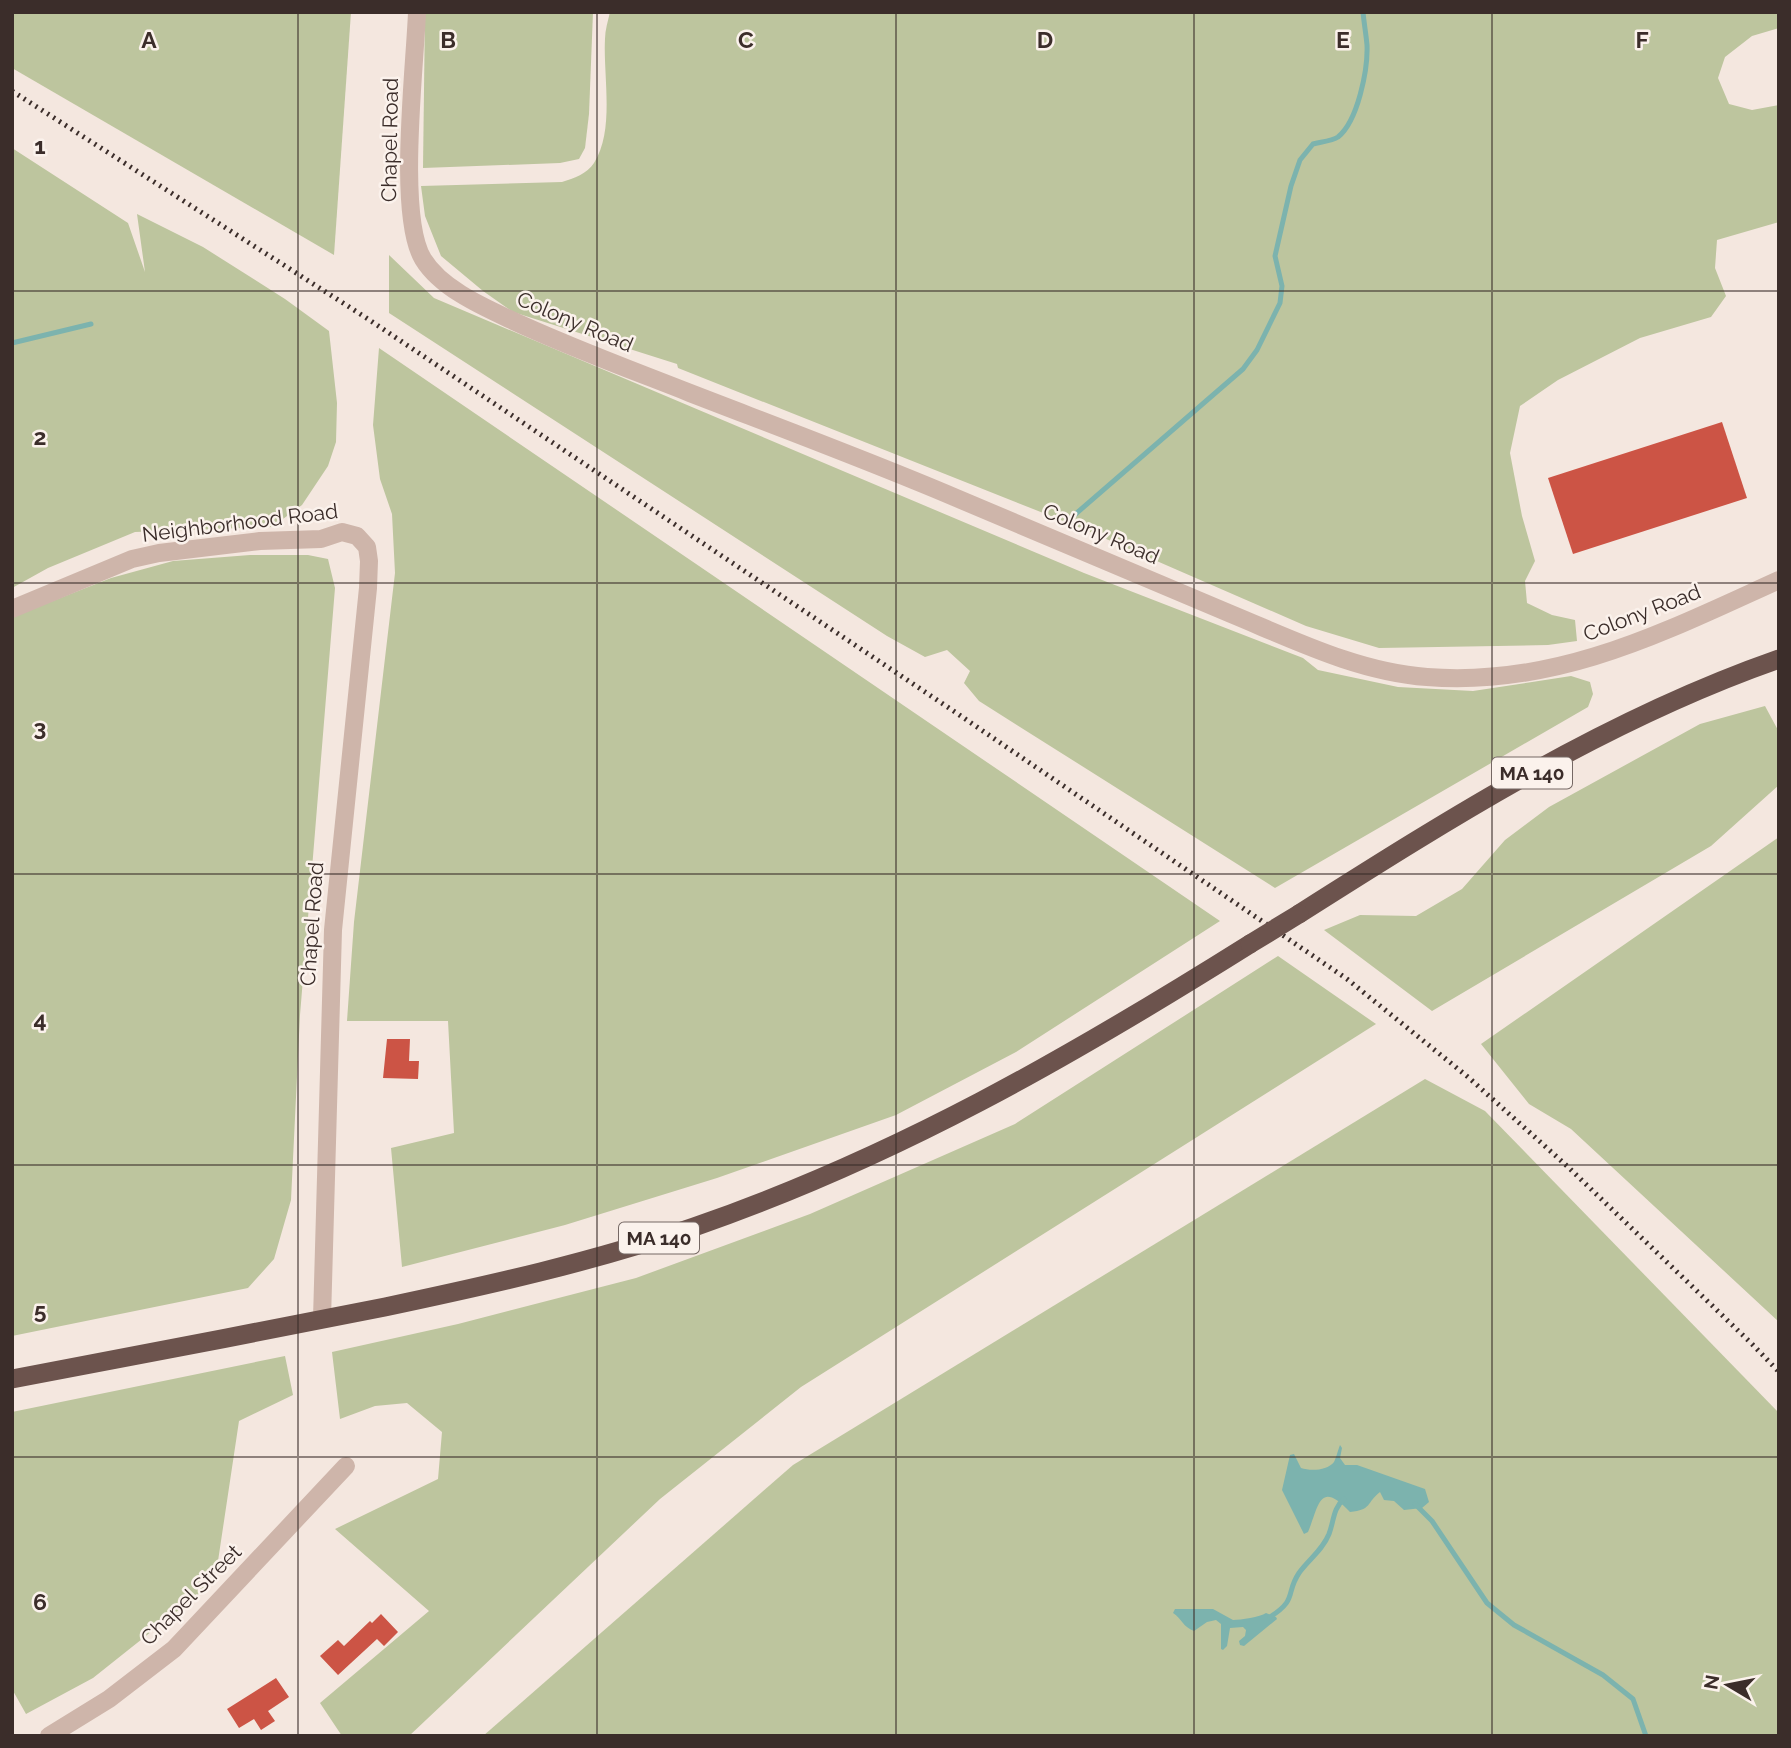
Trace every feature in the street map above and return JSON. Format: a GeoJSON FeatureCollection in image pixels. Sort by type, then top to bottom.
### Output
{"type":"FeatureCollection","features":[{"type":"Feature","properties":{"kind":"highway","name":"MA 140"},"geometry":{"type":"LineString","coordinates":[[12,1380],[322,1320],[534,1274],[604,1256],[694,1227],[848,1167],[996,1096],[1140,1014],[1471,807],[1604,733],[1672,700],[1779,659]]}},
{"type":"Feature","properties":{"kind":"street","name":"Chapel Road"},"geometry":{"type":"LineString","coordinates":[[417,12],[410,199],[417,246],[428,265]]}},
{"type":"Feature","properties":{"kind":"street","name":"Colony Road"},"geometry":{"type":"LineString","coordinates":[[428,265],[442,280],[471,300],[617,365],[949,495],[1309,646],[1378,668],[1426,677],[1456,678],[1518,673],[1572,663],[1647,640],[1779,580]]}},
{"type":"Feature","properties":{"kind":"street","name":"Neighborhood Road"},"geometry":{"type":"LineString","coordinates":[[12,609],[109,567],[159,553],[260,541],[321,539],[342,532],[357,536]]}},
{"type":"Feature","properties":{"kind":"street","name":"Chapel Road"},"geometry":{"type":"LineString","coordinates":[[322,1320],[333,930],[369,561],[367,547],[357,536]]}},
{"type":"Feature","properties":{"kind":"street","name":"Chapel Street"},"geometry":{"type":"LineString","coordinates":[[49,1736],[109,1699],[174,1648],[346,1466]]}},
{"type":"Feature","properties":{"kind":"green space"},"geometry":{"type":"Polygon","coordinates":[[[12,12],[351,12],[334,255],[12,68],[12,12]]]}},
{"type":"Feature","properties":{"kind":"green space"},"geometry":{"type":"Polygon","coordinates":[[[425,12],[593,12],[589,114],[585,148],[579,159],[560,163],[423,168],[425,12]]]}},
{"type":"Feature","properties":{"kind":"green space"},"geometry":{"type":"Polygon","coordinates":[[[610,12],[1779,12],[1779,28],[1752,36],[1725,57],[1718,78],[1729,104],[1752,110],[1779,105],[1779,222],[1717,240],[1715,268],[1726,296],[1711,317],[1640,338],[1558,380],[1520,406],[1510,453],[1522,516],[1535,561],[1525,581],[1527,603],[1552,615],[1575,620],[1577,641],[1548,645],[1379,648],[1306,626],[1081,528],[678,368],[677,364],[513,312],[483,291],[441,256],[425,216],[421,186],[562,182],[588,170],[600,150],[604,135],[607,102],[605,36],[610,12]]]}},
{"type":"Feature","properties":{"kind":"green space"},"geometry":{"type":"Polygon","coordinates":[[[12,148],[128,223],[145,272],[137,214],[203,247],[285,299],[329,331],[337,403],[336,442],[328,466],[302,505],[272,527],[135,532],[48,568],[12,588],[12,148]]]}},
{"type":"Feature","properties":{"kind":"green space"},"geometry":{"type":"Polygon","coordinates":[[[389,255],[434,298],[1084,573],[1303,658],[1318,670],[1398,687],[1473,691],[1571,676],[1590,682],[1593,694],[1588,707],[1275,888],[979,701],[964,683],[970,671],[947,650],[925,657],[887,636],[389,313],[389,255]]]}},
{"type":"Feature","properties":{"kind":"green space"},"geometry":{"type":"Polygon","coordinates":[[[379,348],[1220,921],[1016,1052],[896,1115],[717,1178],[565,1225],[402,1267],[391,1148],[454,1133],[448,1021],[347,1021],[354,922],[395,573],[392,514],[380,479],[373,425],[379,348]]]}},
{"type":"Feature","properties":{"kind":"green space"},"geometry":{"type":"Polygon","coordinates":[[[250,555],[308,555],[328,559],[335,588],[300,1015],[291,1200],[274,1259],[248,1288],[12,1336],[12,617],[111,578],[173,561],[250,555]]]}},
{"type":"Feature","properties":{"kind":"green space"},"geometry":{"type":"Polygon","coordinates":[[[1765,706],[1779,732],[1779,785],[1711,846],[1432,1011],[1324,930],[1360,915],[1416,916],[1462,889],[1505,840],[1549,807],[1700,724],[1765,706]]]}},
{"type":"Feature","properties":{"kind":"green space"},"geometry":{"type":"Polygon","coordinates":[[[1779,837],[1779,1322],[1571,1129],[1529,1104],[1481,1044],[1779,837]]]}},
{"type":"Feature","properties":{"kind":"green space"},"geometry":{"type":"Polygon","coordinates":[[[1278,956],[1376,1024],[801,1387],[660,1499],[409,1736],[342,1736],[320,1703],[429,1611],[335,1529],[438,1479],[442,1432],[407,1403],[375,1406],[340,1419],[332,1352],[458,1324],[636,1278],[810,1214],[1015,1124],[1278,956]]]}},
{"type":"Feature","properties":{"kind":"green space"},"geometry":{"type":"Polygon","coordinates":[[[1425,1079],[1485,1111],[1779,1413],[1779,1736],[483,1736],[793,1465],[1425,1079]]]}},
{"type":"Feature","properties":{"kind":"green space"},"geometry":{"type":"Polygon","coordinates":[[[285,1356],[293,1395],[239,1421],[215,1581],[93,1678],[26,1714],[12,1689],[12,1412],[285,1356]]]}},
{"type":"Feature","properties":{"kind":"water"},"geometry":{"type":"Polygon","coordinates":[[[1340,1445],[1340,1458],[1345,1465],[1357,1465],[1425,1489],[1429,1502],[1422,1508],[1404,1510],[1394,1501],[1384,1500],[1380,1492],[1365,1508],[1350,1512],[1340,1502],[1326,1497],[1318,1506],[1308,1532],[1304,1534],[1282,1490],[1290,1455],[1294,1454],[1301,1468],[1323,1469],[1334,1462],[1340,1445]]]}},
{"type":"Feature","properties":{"kind":"water"},"geometry":{"type":"Polygon","coordinates":[[[1175,1609],[1213,1609],[1233,1620],[1266,1613],[1277,1619],[1244,1646],[1240,1645],[1239,1641],[1245,1636],[1246,1630],[1243,1627],[1230,1628],[1227,1646],[1223,1650],[1221,1624],[1216,1620],[1207,1622],[1194,1631],[1173,1613],[1175,1609]]]}},
{"type":"Feature","properties":{"kind":"building"},"geometry":{"type":"Polygon","coordinates":[[[1722,422],[1747,498],[1573,554],[1548,478],[1722,422]]]}},
{"type":"Feature","properties":{"kind":"building"},"geometry":{"type":"Polygon","coordinates":[[[387,1039],[410,1039],[409,1061],[419,1061],[418,1079],[383,1078],[387,1039]]]}},
{"type":"Feature","properties":{"kind":"building"},"geometry":{"type":"Polygon","coordinates":[[[381,1614],[398,1632],[384,1646],[377,1639],[338,1675],[320,1656],[338,1640],[344,1646],[381,1614]]]}},
{"type":"Feature","properties":{"kind":"building"},"geometry":{"type":"Polygon","coordinates":[[[276,1678],[289,1697],[268,1711],[275,1721],[261,1730],[254,1719],[239,1728],[227,1709],[276,1678]]]}},
{"type":"Feature","properties":{"kind":"waterway"},"geometry":{"type":"LineString","coordinates":[[1064,524],[1243,369],[1257,350],[1280,303],[1282,286],[1275,256],[1291,186],[1300,160],[1313,144],[1338,137],[1356,107],[1364,80],[1367,55],[1363,12]]}},
{"type":"Feature","properties":{"kind":"waterway"},"geometry":{"type":"LineString","coordinates":[[12,343],[91,324]]}},
{"type":"Feature","properties":{"kind":"waterway"},"geometry":{"type":"LineString","coordinates":[[1270,1617],[1288,1601],[1295,1580],[1326,1540],[1336,1511],[1344,1499]]}},
{"type":"Feature","properties":{"kind":"waterway"},"geometry":{"type":"LineString","coordinates":[[1415,1504],[1432,1521],[1487,1603],[1514,1625],[1603,1675],[1633,1699],[1646,1736]]}},
{"type":"Feature","properties":{"kind":"railway"},"geometry":{"type":"LineString","coordinates":[[12,91],[368,319],[955,712],[1347,979],[1468,1077],[1567,1166],[1779,1372]]}}]}
